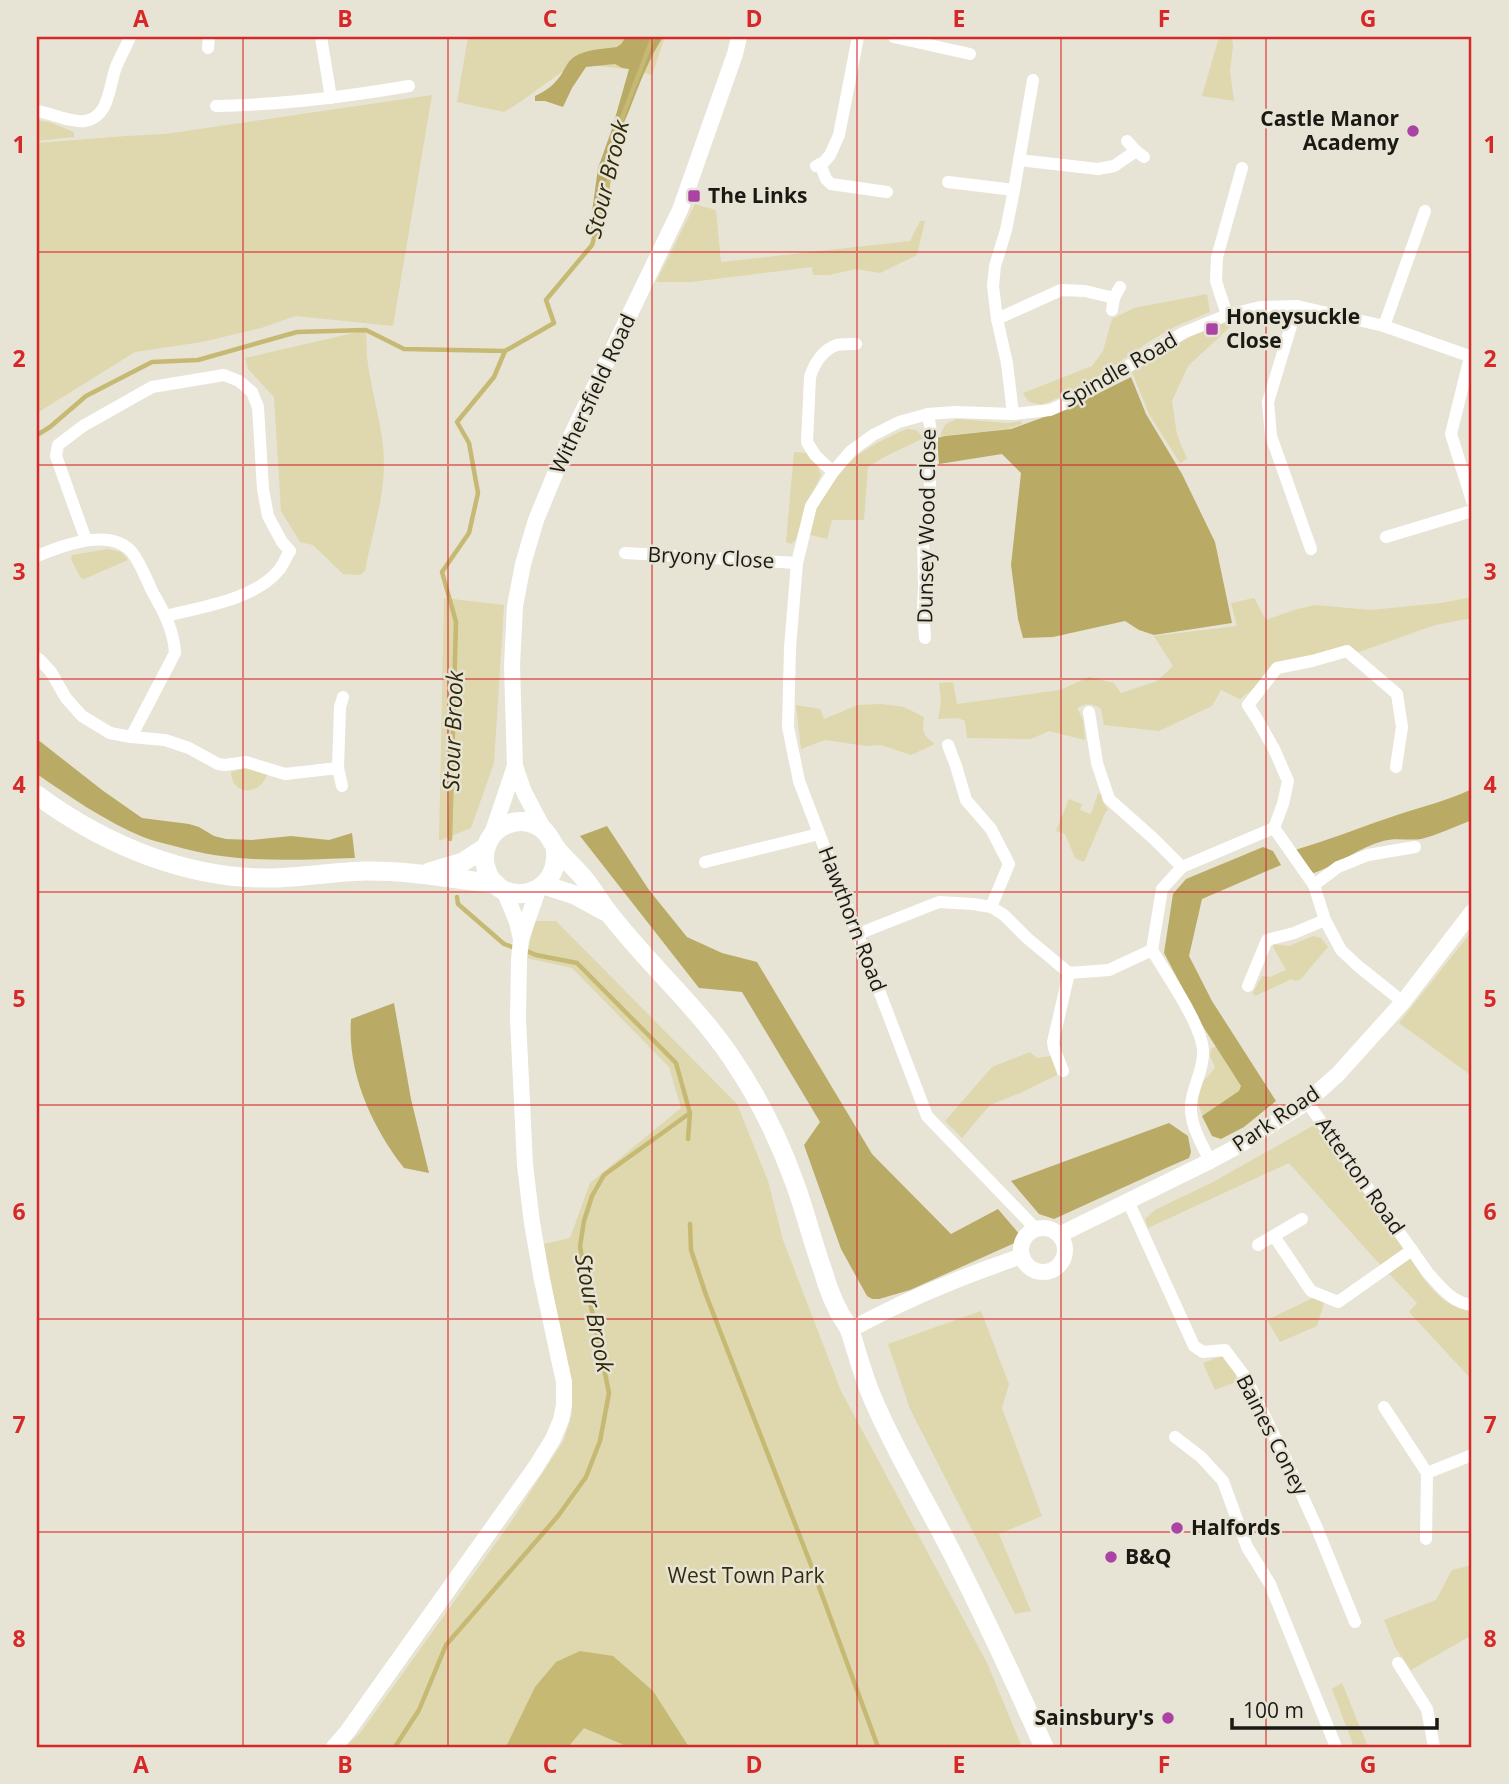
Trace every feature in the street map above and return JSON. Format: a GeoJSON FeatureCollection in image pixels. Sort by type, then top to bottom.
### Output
{"type":"FeatureCollection","features":[{"type":"Feature","properties":{"kind":"main road"},"geometry":{"type":"LineString","coordinates":[[37,795],[83,825],[147,856],[233,876],[272,878],[365,871],[422,875],[500,887],[515,894],[527,894],[541,888],[551,877],[557,858],[551,838],[544,830],[526,822],[516,822],[497,830],[488,842],[463,862],[422,875]]}},
{"type":"Feature","properties":{"kind":"main road"},"geometry":{"type":"LineString","coordinates":[[488,842],[484,857],[485,867],[500,887]]}},
{"type":"Feature","properties":{"kind":"main road"},"geometry":{"type":"LineString","coordinates":[[555,847],[586,881],[608,913],[712,1030],[752,1088],[794,1182],[832,1298],[850,1330],[876,1406],[957,1563],[1044,1747]]}},
{"type":"Feature","properties":{"kind":"main road"},"geometry":{"type":"LineString","coordinates":[[541,888],[575,895],[608,913]]}},
{"type":"Feature","properties":{"kind":"street"},"geometry":{"type":"LineString","coordinates":[[37,110],[67,120],[84,121],[94,117],[102,110],[110,94],[116,68],[130,37]]}},
{"type":"Feature","properties":{"kind":"street"},"geometry":{"type":"LineString","coordinates":[[321,37],[331,98]]}},
{"type":"Feature","properties":{"kind":"street","name":"Withersfield Road"},"geometry":{"type":"LineString","coordinates":[[544,830],[524,792],[515,766],[512,665],[516,606],[523,564],[536,520],[569,440],[680,209],[739,37]]}},
{"type":"Feature","properties":{"kind":"street"},"geometry":{"type":"LineString","coordinates":[[858,37],[839,135],[830,155],[818,165],[831,184],[887,192]]}},
{"type":"Feature","properties":{"kind":"street"},"geometry":{"type":"LineString","coordinates":[[894,37],[970,54]]}},
{"type":"Feature","properties":{"kind":"street"},"geometry":{"type":"LineString","coordinates":[[1013,414],[993,286],[995,266],[1014,190],[1033,80]]}},
{"type":"Feature","properties":{"kind":"street"},"geometry":{"type":"LineString","coordinates":[[216,106],[256,106],[409,86]]}},
{"type":"Feature","properties":{"kind":"street"},"geometry":{"type":"LineString","coordinates":[[1018,160],[1098,169],[1114,166],[1140,154],[1127,141]]}},
{"type":"Feature","properties":{"kind":"street"},"geometry":{"type":"LineString","coordinates":[[1227,315],[1216,281],[1217,257],[1242,169]]}},
{"type":"Feature","properties":{"kind":"street"},"geometry":{"type":"LineString","coordinates":[[948,182],[1014,190]]}},
{"type":"Feature","properties":{"kind":"street"},"geometry":{"type":"LineString","coordinates":[[1384,326],[1425,211]]}},
{"type":"Feature","properties":{"kind":"street"},"geometry":{"type":"LineString","coordinates":[[997,319],[1061,290],[1085,290],[1115,298]]}},
{"type":"Feature","properties":{"kind":"street"},"geometry":{"type":"LineString","coordinates":[[1297,306],[1268,402],[1271,436],[1311,549]]}},
{"type":"Feature","properties":{"kind":"street","name":"Spindle Road"},"geometry":{"type":"LineString","coordinates":[[797,563],[811,506],[833,472],[852,451],[873,435],[899,422],[928,414],[1013,414],[1050,410],[1071,401],[1183,333],[1227,315],[1260,307],[1297,306],[1384,326],[1471,357]]}},
{"type":"Feature","properties":{"kind":"street"},"geometry":{"type":"LineString","coordinates":[[833,472],[816,456],[807,442],[810,377],[813,367],[826,350],[838,345],[856,344]]}},
{"type":"Feature","properties":{"kind":"street"},"geometry":{"type":"LineString","coordinates":[[1471,357],[1451,434],[1472,501]]}},
{"type":"Feature","properties":{"kind":"street"},"geometry":{"type":"LineString","coordinates":[[86,540],[56,456],[58,445],[83,426],[152,387],[224,375],[239,381],[252,392],[258,407],[263,489],[268,516],[290,551],[280,569],[248,594],[166,616]]}},
{"type":"Feature","properties":{"kind":"street","name":"Dunsey Wood Close"},"geometry":{"type":"LineString","coordinates":[[925,638],[923,537],[929,506],[932,437],[928,414]]}},
{"type":"Feature","properties":{"kind":"street"},"geometry":{"type":"LineString","coordinates":[[1386,537],[1472,511]]}},
{"type":"Feature","properties":{"kind":"street"},"geometry":{"type":"LineString","coordinates":[[37,556],[86,540],[121,544],[131,551],[166,616],[174,640],[175,653],[131,737]]}},
{"type":"Feature","properties":{"kind":"street","name":"Bryony Close"},"geometry":{"type":"LineString","coordinates":[[625,553],[797,563]]}},
{"type":"Feature","properties":{"kind":"street","name":"Hawthorn Road"},"geometry":{"type":"LineString","coordinates":[[797,563],[790,648],[788,727],[799,781],[926,1116],[1036,1229]]}},
{"type":"Feature","properties":{"kind":"street"},"geometry":{"type":"LineString","coordinates":[[1210,1161],[1193,1125],[1191,1104],[1200,1075],[1203,1052],[1199,1031],[1152,950],[1162,889],[1182,867],[1274,828],[1288,780],[1274,749],[1248,705],[1277,668],[1347,651],[1397,694],[1402,727],[1396,767]]}},
{"type":"Feature","properties":{"kind":"street"},"geometry":{"type":"LineString","coordinates":[[37,658],[51,672],[66,698],[82,716],[110,733],[165,740],[189,748],[218,764],[246,762],[285,774],[338,768]]}},
{"type":"Feature","properties":{"kind":"street"},"geometry":{"type":"LineString","coordinates":[[342,786],[338,768],[340,707],[343,697]]}},
{"type":"Feature","properties":{"kind":"street"},"geometry":{"type":"LineString","coordinates":[[1089,712],[1097,763],[1110,799],[1182,867]]}},
{"type":"Feature","properties":{"kind":"street"},"geometry":{"type":"LineString","coordinates":[[948,745],[966,800],[990,830],[1009,864],[991,907]]}},
{"type":"Feature","properties":{"kind":"street","name":"Withersfield Road"},"geometry":{"type":"LineString","coordinates":[[488,842],[515,766]]}},
{"type":"Feature","properties":{"kind":"street"},"geometry":{"type":"LineString","coordinates":[[1274,828],[1314,885],[1325,920],[1341,950],[1403,1002]]}},
{"type":"Feature","properties":{"kind":"street"},"geometry":{"type":"LineString","coordinates":[[705,862],[820,834]]}},
{"type":"Feature","properties":{"kind":"street"},"geometry":{"type":"LineString","coordinates":[[1314,885],[1338,867],[1368,855],[1415,847]]}},
{"type":"Feature","properties":{"kind":"street"},"geometry":{"type":"LineString","coordinates":[[334,1747],[535,1468],[554,1439],[564,1405],[564,1382],[540,1268],[525,1165],[517,1019],[520,948],[517,922],[500,887]]}},
{"type":"Feature","properties":{"kind":"street"},"geometry":{"type":"LineString","coordinates":[[520,948],[541,888]]}},
{"type":"Feature","properties":{"kind":"street"},"geometry":{"type":"LineString","coordinates":[[858,934],[939,902],[991,907],[1004,915],[1027,939],[1069,973],[1109,970],[1152,950]]}},
{"type":"Feature","properties":{"kind":"street","name":"Park Road"},"geometry":{"type":"LineString","coordinates":[[1059,1235],[1238,1146],[1307,1102],[1338,1074],[1403,1002],[1472,912]]}},
{"type":"Feature","properties":{"kind":"street"},"geometry":{"type":"LineString","coordinates":[[1248,986],[1267,940],[1294,933],[1325,920]]}},
{"type":"Feature","properties":{"kind":"street"},"geometry":{"type":"LineString","coordinates":[[1063,1071],[1053,1042],[1069,973]]}},
{"type":"Feature","properties":{"kind":"street","name":"Atterton Road"},"geometry":{"type":"LineString","coordinates":[[1307,1102],[1428,1273],[1451,1297],[1465,1305],[1472,1305]]}},
{"type":"Feature","properties":{"kind":"street","name":"Baines Coney"},"geometry":{"type":"LineString","coordinates":[[1128,1202],[1194,1346],[1203,1352],[1225,1350],[1246,1378],[1316,1526],[1355,1622]]}},
{"type":"Feature","properties":{"kind":"street"},"geometry":{"type":"LineString","coordinates":[[1258,1245],[1302,1219]]}},
{"type":"Feature","properties":{"kind":"street"},"geometry":{"type":"LineString","coordinates":[[1036,1229],[1049,1229],[1059,1235],[1063,1242],[1065,1249],[1060,1264],[1055,1269],[1036,1271],[1026,1265],[1021,1256],[1023,1240],[1036,1229]]}},
{"type":"Feature","properties":{"kind":"street","name":"Atterton Road"},"geometry":{"type":"LineString","coordinates":[[1274,1236],[1311,1291],[1338,1302],[1412,1250]]}},
{"type":"Feature","properties":{"kind":"street"},"geometry":{"type":"LineString","coordinates":[[850,1330],[968,1275],[1021,1256]]}},
{"type":"Feature","properties":{"kind":"street"},"geometry":{"type":"LineString","coordinates":[[1384,1407],[1427,1473],[1426,1539]]}},
{"type":"Feature","properties":{"kind":"street"},"geometry":{"type":"LineString","coordinates":[[1175,1437],[1201,1457],[1223,1481],[1247,1547],[1270,1584],[1336,1747]]}},
{"type":"Feature","properties":{"kind":"street"},"geometry":{"type":"LineString","coordinates":[[1427,1473],[1472,1455]]}},
{"type":"Feature","properties":{"kind":"street"},"geometry":{"type":"LineString","coordinates":[[1398,1663],[1427,1709],[1434,1747]]}},
{"type":"Feature","properties":{"kind":"green space"},"geometry":{"type":"Polygon","coordinates":[[[468,37],[665,37],[652,75],[629,69],[573,64],[504,112],[457,102],[468,37]]]}},
{"type":"Feature","properties":{"kind":"green space"},"geometry":{"type":"Polygon","coordinates":[[[1219,37],[1232,37],[1230,71],[1234,101],[1202,96],[1219,37]]]}},
{"type":"Feature","properties":{"kind":"green space"},"geometry":{"type":"Polygon","coordinates":[[[432,95],[393,326],[296,316],[261,328],[202,342],[135,352],[37,413],[37,143],[165,134],[432,95]]]}},
{"type":"Feature","properties":{"kind":"green space"},"geometry":{"type":"Polygon","coordinates":[[[37,120],[74,132],[74,137],[37,141],[37,120]]]}},
{"type":"Feature","properties":{"kind":"green space"},"geometry":{"type":"Polygon","coordinates":[[[695,204],[716,210],[721,262],[910,241],[920,221],[925,221],[917,255],[880,273],[856,269],[829,275],[813,275],[812,267],[691,282],[656,282],[695,204]]]}},
{"type":"Feature","properties":{"kind":"green space"},"geometry":{"type":"Polygon","coordinates":[[[1207,294],[1210,312],[1176,326],[1150,341],[1093,380],[1042,405],[1029,402],[1023,393],[1092,366],[1103,351],[1112,319],[1134,308],[1207,294]]]}},
{"type":"Feature","properties":{"kind":"green space"},"geometry":{"type":"Polygon","coordinates":[[[1225,322],[1231,326],[1188,366],[1172,401],[1177,435],[1187,459],[1180,463],[1149,414],[1132,372],[1191,336],[1225,322]]]}},
{"type":"Feature","properties":{"kind":"green space"},"geometry":{"type":"Polygon","coordinates":[[[366,330],[369,370],[382,437],[383,478],[380,505],[365,571],[360,575],[343,574],[313,545],[300,542],[281,511],[274,397],[248,369],[245,358],[366,330]]]}},
{"type":"Feature","properties":{"kind":"green space"},"geometry":{"type":"Polygon","coordinates":[[[957,419],[1008,423],[1021,421],[1022,424],[1007,429],[940,436],[945,425],[957,419]]]}},
{"type":"Feature","properties":{"kind":"green space"},"geometry":{"type":"Polygon","coordinates":[[[907,429],[916,430],[924,438],[868,467],[864,520],[832,520],[827,539],[807,534],[823,493],[842,469],[879,442],[907,429]]]}},
{"type":"Feature","properties":{"kind":"green space"},"geometry":{"type":"Polygon","coordinates":[[[794,452],[806,453],[821,475],[806,507],[796,540],[791,544],[786,542],[794,452]]]}},
{"type":"Feature","properties":{"kind":"green space"},"geometry":{"type":"Polygon","coordinates":[[[108,549],[121,552],[128,560],[84,579],[80,577],[71,559],[72,555],[108,549]]]}},
{"type":"Feature","properties":{"kind":"green space"},"geometry":{"type":"Polygon","coordinates":[[[1472,597],[1472,618],[1435,625],[1359,652],[1341,648],[1272,674],[1240,699],[1221,690],[1212,706],[1159,731],[1104,725],[1101,709],[1089,704],[1077,708],[1083,720],[1085,740],[1049,731],[1031,739],[967,738],[965,721],[958,718],[938,719],[941,702],[939,683],[953,682],[957,704],[1060,690],[1089,677],[1114,683],[1121,693],[1157,681],[1173,666],[1154,636],[1237,626],[1231,603],[1254,598],[1266,620],[1315,605],[1371,610],[1472,597]]]}},
{"type":"Feature","properties":{"kind":"green space"},"geometry":{"type":"Polygon","coordinates":[[[444,598],[504,605],[494,763],[471,828],[439,841],[444,598]]]}},
{"type":"Feature","properties":{"kind":"green space"},"geometry":{"type":"Polygon","coordinates":[[[796,705],[820,709],[824,719],[858,705],[904,707],[924,717],[924,733],[935,744],[911,755],[881,745],[866,746],[825,740],[801,749],[796,705]]]}},
{"type":"Feature","properties":{"kind":"green space"},"geometry":{"type":"Polygon","coordinates":[[[249,767],[267,775],[258,787],[252,790],[241,789],[236,786],[231,772],[249,767]]]}},
{"type":"Feature","properties":{"kind":"green space"},"geometry":{"type":"Polygon","coordinates":[[[1098,793],[1103,794],[1102,800],[1108,810],[1084,862],[1075,858],[1065,834],[1056,831],[1069,799],[1082,804],[1080,810],[1091,814],[1098,793]]]}},
{"type":"Feature","properties":{"kind":"green space","name":"West Town Park"},"geometry":{"type":"Polygon","coordinates":[[[535,921],[556,921],[737,1104],[768,1181],[783,1240],[841,1391],[987,1663],[1022,1747],[345,1747],[361,1732],[511,1522],[564,1440],[572,1414],[571,1390],[544,1244],[570,1238],[590,1183],[681,1108],[669,1067],[572,968],[526,958],[535,921]]]}},
{"type":"Feature","properties":{"kind":"green space"},"geometry":{"type":"Polygon","coordinates":[[[1472,931],[1472,1076],[1399,1023],[1472,931]]]}},
{"type":"Feature","properties":{"kind":"green space"},"geometry":{"type":"Polygon","coordinates":[[[1313,936],[1321,938],[1328,947],[1300,980],[1292,979],[1255,996],[1253,993],[1262,976],[1270,977],[1286,970],[1273,944],[1289,946],[1313,936]]]}},
{"type":"Feature","properties":{"kind":"green space"},"geometry":{"type":"Polygon","coordinates":[[[1216,1046],[1246,1091],[1204,1119],[1198,1093],[1202,1083],[1215,1067],[1210,1056],[1211,1049],[1216,1046]]]}},
{"type":"Feature","properties":{"kind":"green space"},"geometry":{"type":"Polygon","coordinates":[[[1030,1052],[1037,1058],[1051,1056],[1057,1075],[990,1105],[962,1138],[945,1121],[992,1067],[1030,1052]]]}},
{"type":"Feature","properties":{"kind":"green space"},"geometry":{"type":"Polygon","coordinates":[[[1316,1124],[1384,1216],[1429,1285],[1447,1302],[1472,1311],[1472,1380],[1409,1312],[1417,1303],[1289,1163],[1148,1228],[1145,1219],[1155,1210],[1213,1182],[1316,1124]]]}},
{"type":"Feature","properties":{"kind":"green space"},"geometry":{"type":"Polygon","coordinates":[[[1317,1296],[1325,1300],[1317,1326],[1280,1342],[1267,1320],[1317,1296]]]}},
{"type":"Feature","properties":{"kind":"green space"},"geometry":{"type":"Polygon","coordinates":[[[981,1311],[1009,1384],[1002,1408],[1042,1516],[999,1534],[1031,1611],[1015,1614],[910,1409],[888,1344],[981,1311]]]}},
{"type":"Feature","properties":{"kind":"green space"},"geometry":{"type":"Polygon","coordinates":[[[1222,1356],[1236,1374],[1236,1382],[1215,1390],[1203,1363],[1222,1356]]]}},
{"type":"Feature","properties":{"kind":"green space"},"geometry":{"type":"Polygon","coordinates":[[[1472,1565],[1472,1635],[1411,1670],[1395,1647],[1384,1620],[1436,1600],[1452,1570],[1472,1565]]]}},
{"type":"Feature","properties":{"kind":"green space"},"geometry":{"type":"Polygon","coordinates":[[[1342,1683],[1368,1747],[1354,1747],[1332,1689],[1342,1683]]]}},
{"type":"Feature","properties":{"kind":"shaded area"},"geometry":{"type":"Polygon","coordinates":[[[626,37],[663,37],[644,73],[615,146],[600,238],[591,232],[598,168],[629,69],[615,64],[586,67],[563,107],[535,101],[535,96],[556,82],[574,57],[590,51],[617,47],[626,37]]]}},
{"type":"Feature","properties":{"kind":"shaded area"},"geometry":{"type":"Polygon","coordinates":[[[1131,377],[1146,414],[1182,474],[1215,542],[1232,623],[1154,635],[1125,621],[1053,637],[1023,638],[1011,565],[1021,473],[1002,454],[939,464],[937,438],[1011,429],[1069,408],[1131,377]]]}},
{"type":"Feature","properties":{"kind":"shaded area"},"geometry":{"type":"Polygon","coordinates":[[[37,739],[142,818],[189,824],[226,839],[252,840],[291,836],[329,840],[352,833],[355,858],[286,860],[219,856],[143,837],[101,816],[37,774],[37,739]]]}},
{"type":"Feature","properties":{"kind":"shaded area"},"geometry":{"type":"Polygon","coordinates":[[[1472,789],[1472,820],[1434,835],[1421,839],[1383,841],[1314,873],[1309,871],[1295,850],[1443,800],[1472,789]]]}},
{"type":"Feature","properties":{"kind":"shaded area"},"geometry":{"type":"Polygon","coordinates":[[[607,826],[649,890],[687,937],[722,953],[757,962],[872,1154],[951,1234],[998,1209],[1021,1236],[1019,1241],[910,1290],[879,1299],[867,1296],[841,1249],[804,1145],[820,1122],[742,992],[699,988],[580,836],[607,826]]]}},
{"type":"Feature","properties":{"kind":"shaded area"},"geometry":{"type":"Polygon","coordinates":[[[1263,847],[1273,851],[1281,865],[1202,899],[1189,956],[1212,1001],[1276,1101],[1244,1127],[1221,1139],[1212,1136],[1202,1116],[1239,1091],[1241,1086],[1202,1025],[1164,953],[1173,894],[1186,879],[1263,847]]]}},
{"type":"Feature","properties":{"kind":"shaded area"},"geometry":{"type":"Polygon","coordinates":[[[394,1003],[411,1099],[429,1173],[404,1168],[392,1152],[364,1098],[353,1059],[351,1019],[394,1003]]]}},
{"type":"Feature","properties":{"kind":"shaded area"},"geometry":{"type":"Polygon","coordinates":[[[1169,1123],[1188,1136],[1191,1152],[1189,1158],[1054,1219],[1039,1214],[1011,1181],[1169,1123]]]}},
{"type":"Feature","properties":{"kind":"shaded area"},"geometry":{"type":"Polygon","coordinates":[[[580,1651],[613,1656],[653,1691],[689,1747],[625,1747],[584,1728],[568,1747],[506,1747],[535,1687],[556,1662],[580,1651]]]}},
{"type":"Feature","properties":{"kind":"waterway","name":"Stour Brook"},"geometry":{"type":"LineString","coordinates":[[450,839],[456,622],[442,572],[469,533],[478,493],[469,443],[457,422],[494,377],[505,351],[554,323],[546,300],[592,245],[607,194],[612,144],[653,37]]}},
{"type":"Feature","properties":{"kind":"waterway"},"geometry":{"type":"LineString","coordinates":[[37,435],[86,396],[152,362],[198,360],[297,332],[366,330],[404,349],[505,351]]}},
{"type":"Feature","properties":{"kind":"waterway","name":"Stour Brook"},"geometry":{"type":"LineString","coordinates":[[457,897],[458,904],[504,944],[515,948]]}},
{"type":"Feature","properties":{"kind":"waterway","name":"Stour Brook"},"geometry":{"type":"LineString","coordinates":[[395,1747],[419,1710],[446,1645],[558,1516],[586,1477],[600,1441],[609,1393],[580,1246],[584,1221],[592,1196],[604,1175],[690,1113],[676,1063],[577,963],[524,950]]}},
{"type":"Feature","properties":{"kind":"waterway"},"geometry":{"type":"LineString","coordinates":[[688,1139],[690,1113]]}},
{"type":"Feature","properties":{"kind":"waterway"},"geometry":{"type":"LineString","coordinates":[[690,1224],[691,1250],[706,1295],[811,1565],[878,1747]]}},
{"type":"Feature","properties":{"kind":"place","name":"Castle Manor Academy"},"geometry":{"type":"Point","coordinates":[1413,131]}},
{"type":"Feature","properties":{"kind":"place","name":"The Links"},"geometry":{"type":"Point","coordinates":[694,196]}},
{"type":"Feature","properties":{"kind":"place","name":"Honeysuckle Close"},"geometry":{"type":"Point","coordinates":[1212,329]}},
{"type":"Feature","properties":{"kind":"place","name":"Halfords"},"geometry":{"type":"Point","coordinates":[1177,1528]}},
{"type":"Feature","properties":{"kind":"place","name":"B&Q"},"geometry":{"type":"Point","coordinates":[1111,1557]}},
{"type":"Feature","properties":{"kind":"place","name":"Sainsbury's"},"geometry":{"type":"Point","coordinates":[1168,1718]}}]}
